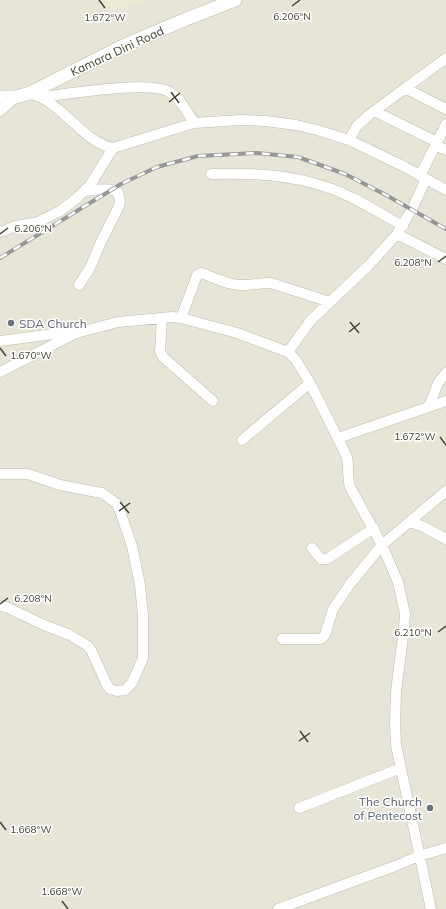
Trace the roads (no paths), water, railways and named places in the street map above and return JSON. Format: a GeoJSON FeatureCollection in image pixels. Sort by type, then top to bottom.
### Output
{"type":"FeatureCollection","features":[{"type":"Feature","properties":{"kind":"street","name":"Kamara Dini Road"},"geometry":{"type":"LineString","coordinates":[[0,97],[36,95],[125,45],[234,0]]}},
{"type":"Feature","properties":{"kind":"street"},"geometry":{"type":"LineString","coordinates":[[349,140],[357,126],[374,111],[446,58]]}},
{"type":"Feature","properties":{"kind":"street"},"geometry":{"type":"LineString","coordinates":[[36,95],[148,87],[161,88],[170,92],[179,100],[194,123]]}},
{"type":"Feature","properties":{"kind":"street"},"geometry":{"type":"LineString","coordinates":[[405,88],[446,109]]}},
{"type":"Feature","properties":{"kind":"street"},"geometry":{"type":"LineString","coordinates":[[36,95],[97,142],[113,148],[194,123],[240,120],[266,121],[303,126],[349,140],[446,190]]}},
{"type":"Feature","properties":{"kind":"street"},"geometry":{"type":"LineString","coordinates":[[0,111],[16,97]]}},
{"type":"Feature","properties":{"kind":"street"},"geometry":{"type":"LineString","coordinates":[[374,111],[436,143],[446,150]]}},
{"type":"Feature","properties":{"kind":"street"},"geometry":{"type":"LineString","coordinates":[[288,352],[306,326],[368,266],[400,230],[419,195],[423,177],[436,143],[446,124]]}},
{"type":"Feature","properties":{"kind":"street"},"geometry":{"type":"LineString","coordinates":[[0,232],[8,228],[38,222],[60,211],[85,191],[97,175],[113,148]]}},
{"type":"Feature","properties":{"kind":"street"},"geometry":{"type":"LineString","coordinates":[[211,174],[271,175],[294,178],[337,191],[446,259]]}},
{"type":"Feature","properties":{"kind":"street"},"geometry":{"type":"LineString","coordinates":[[79,285],[90,268],[120,201],[118,192],[108,189],[85,191]]}},
{"type":"Feature","properties":{"kind":"street"},"geometry":{"type":"LineString","coordinates":[[181,318],[197,275],[201,273],[242,286],[271,283],[330,302]]}},
{"type":"Feature","properties":{"kind":"street"},"geometry":{"type":"LineString","coordinates":[[162,318],[160,351],[163,357],[214,401]]}},
{"type":"Feature","properties":{"kind":"street"},"geometry":{"type":"LineString","coordinates":[[0,342],[53,334],[76,333],[118,322],[162,318],[181,318],[237,334],[288,352],[296,360],[310,383],[338,438],[348,462],[350,487],[374,528],[398,582],[405,614],[396,692],[396,745],[431,909]]}},
{"type":"Feature","properties":{"kind":"street"},"geometry":{"type":"LineString","coordinates":[[0,372],[76,333]]}},
{"type":"Feature","properties":{"kind":"street"},"geometry":{"type":"LineString","coordinates":[[429,407],[438,383],[446,373]]}},
{"type":"Feature","properties":{"kind":"street"},"geometry":{"type":"LineString","coordinates":[[242,440],[310,383]]}},
{"type":"Feature","properties":{"kind":"street"},"geometry":{"type":"LineString","coordinates":[[338,438],[446,401]]}},
{"type":"Feature","properties":{"kind":"street"},"geometry":{"type":"LineString","coordinates":[[0,474],[28,474],[60,485],[102,493],[116,503],[132,546],[140,585],[143,658],[137,674],[132,683],[125,690],[117,691],[110,689],[91,650],[83,642],[6,607],[0,606]]}},
{"type":"Feature","properties":{"kind":"street"},"geometry":{"type":"LineString","coordinates":[[282,639],[321,639],[325,635],[333,608],[350,584],[382,545],[446,491]]}},
{"type":"Feature","properties":{"kind":"street"},"geometry":{"type":"LineString","coordinates":[[409,522],[422,526],[446,539]]}},
{"type":"Feature","properties":{"kind":"street"},"geometry":{"type":"LineString","coordinates":[[312,548],[322,559],[327,559],[374,528]]}},
{"type":"Feature","properties":{"kind":"street"},"geometry":{"type":"LineString","coordinates":[[299,808],[401,768]]}},
{"type":"Feature","properties":{"kind":"street"},"geometry":{"type":"LineString","coordinates":[[278,909],[419,856],[446,848]]}},
{"type":"Feature","properties":{"kind":"railway"},"geometry":{"type":"LineString","coordinates":[[0,258],[121,184],[157,167],[198,156],[257,153],[298,157],[345,174],[446,229]]}},
{"type":"Feature","properties":{"kind":"place","name":"SDA Church"},"geometry":{"type":"Point","coordinates":[11,323]}},
{"type":"Feature","properties":{"kind":"place","name":"The Church of Pentecost"},"geometry":{"type":"Point","coordinates":[430,808]}}]}
